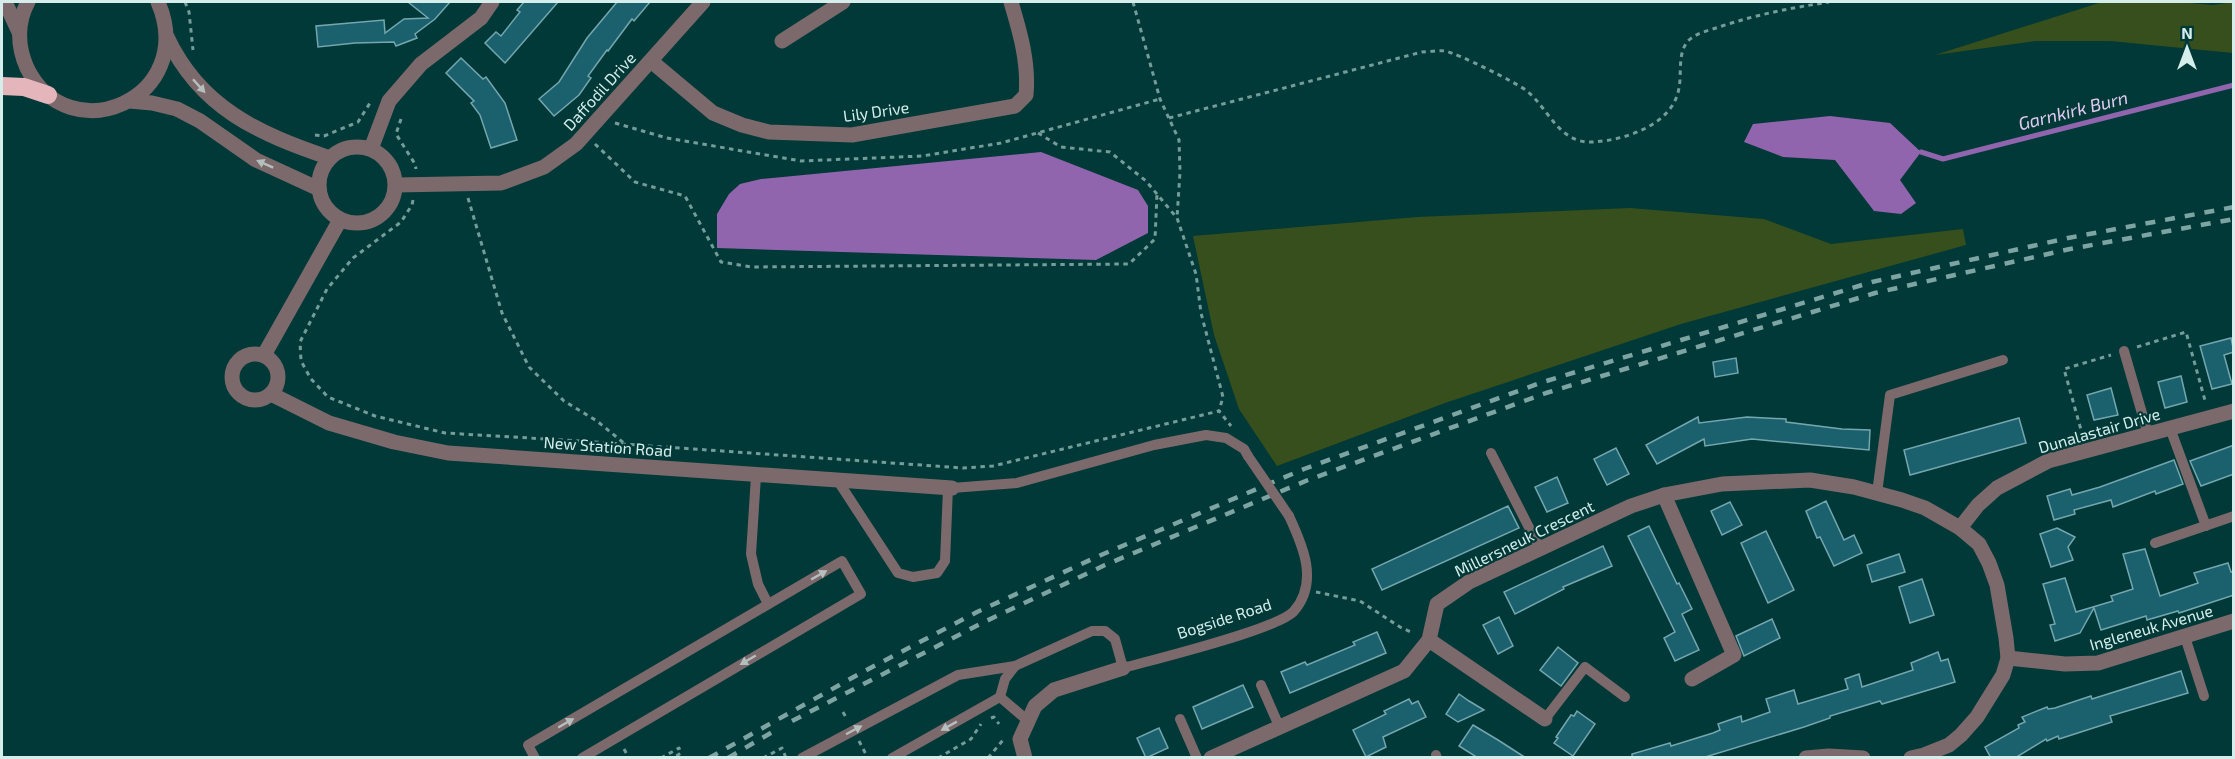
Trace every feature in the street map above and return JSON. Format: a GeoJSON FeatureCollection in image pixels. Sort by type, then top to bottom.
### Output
{"type":"FeatureCollection","features":[{"type":"Feature","properties":{"kind":"highway"},"geometry":{"type":"LineString","coordinates":[[2,86],[24,87],[48,95]]}},
{"type":"Feature","properties":{"kind":"street"},"geometry":{"type":"LineString","coordinates":[[5,2],[19,32]]}},
{"type":"Feature","properties":{"kind":"street"},"geometry":{"type":"LineString","coordinates":[[28,2],[23,11],[19,32],[22,57],[33,80],[48,95],[67,106],[88,110],[109,109],[130,101],[145,89],[157,74],[164,56],[167,37],[165,17],[158,2]]}},
{"type":"Feature","properties":{"kind":"street"},"geometry":{"type":"LineString","coordinates":[[371,149],[389,101],[421,64],[481,18],[492,2]]}},
{"type":"Feature","properties":{"kind":"street","name":"Daffodil Drive"},"geometry":{"type":"LineString","coordinates":[[396,185],[501,183],[544,167],[576,144],[703,2]]}},
{"type":"Feature","properties":{"kind":"street"},"geometry":{"type":"LineString","coordinates":[[783,41],[843,2]]}},
{"type":"Feature","properties":{"kind":"street","name":"Lily Drive"},"geometry":{"type":"LineString","coordinates":[[651,61],[713,112],[742,125],[770,132],[852,135],[1015,106],[1026,95],[1028,78],[1021,36],[1011,2]]}},
{"type":"Feature","properties":{"kind":"street"},"geometry":{"type":"LineString","coordinates":[[167,37],[178,60],[200,88],[221,107],[243,122],[285,143],[330,158]]}},
{"type":"Feature","properties":{"kind":"street"},"geometry":{"type":"LineString","coordinates":[[130,101],[152,103],[177,110],[200,121],[256,160],[319,189]]}},
{"type":"Feature","properties":{"kind":"street"},"geometry":{"type":"LineString","coordinates":[[353,146],[371,149],[388,161],[394,172],[396,185],[391,204],[378,218],[366,223],[352,223],[340,220],[326,206],[319,189],[319,177],[323,166],[330,158],[340,150],[353,146]]}},
{"type":"Feature","properties":{"kind":"street"},"geometry":{"type":"LineString","coordinates":[[264,356],[340,220]]}},
{"type":"Feature","properties":{"kind":"street"},"geometry":{"type":"LineString","coordinates":[[257,354],[264,356],[276,366],[278,373],[276,388],[271,394],[257,400],[242,397],[237,392],[231,377],[236,363],[242,357],[257,354]]}},
{"type":"Feature","properties":{"kind":"street","name":"New Station Road"},"geometry":{"type":"LineString","coordinates":[[271,394],[329,423],[394,442],[448,453],[950,488]]}},
{"type":"Feature","properties":{"kind":"street","name":"Dunalastair Drive"},"geometry":{"type":"LineString","coordinates":[[1960,528],[1978,505],[1997,488],[2048,461],[2234,411]]}},
{"type":"Feature","properties":{"kind":"street","name":"Millersneuk Crescent"},"geometry":{"type":"LineString","coordinates":[[1217,756],[1404,671],[1429,640],[1437,604],[1469,582],[1630,506],[1664,495],[1722,484],[1810,480],[1877,493],[1925,508],[1960,528],[1979,544],[1997,585],[2008,658],[2003,675],[1977,717],[1961,735],[1949,745],[1936,751],[1911,758]]}},
{"type":"Feature","properties":{"kind":"street"},"geometry":{"type":"LineString","coordinates":[[1664,495],[1734,655],[1692,680]]}},
{"type":"Feature","properties":{"kind":"street","name":"Ingleneuk Avenue"},"geometry":{"type":"LineString","coordinates":[[2008,658],[2065,664],[2098,663],[2234,621]]}},
{"type":"Feature","properties":{"kind":"street"},"geometry":{"type":"LineString","coordinates":[[1429,640],[1545,718]]}},
{"type":"Feature","properties":{"kind":"street","name":"Bogside Road"},"geometry":{"type":"LineString","coordinates":[[1027,720],[1035,706],[1054,690],[1123,668]]}},
{"type":"Feature","properties":{"kind":"street"},"geometry":{"type":"LineString","coordinates":[[1025,758],[1020,739],[1027,720]]}},
{"type":"Feature","properties":{"kind":"street"},"geometry":{"type":"LineString","coordinates":[[1806,758],[1829,756],[1863,758]]}},
{"type":"Feature","properties":{"kind":"lane"},"geometry":{"type":"LineString","coordinates":[[2124,351],[2148,434]]}},
{"type":"Feature","properties":{"kind":"lane"},"geometry":{"type":"LineString","coordinates":[[1877,493],[1890,395],[2004,360]]}},
{"type":"Feature","properties":{"kind":"lane"},"geometry":{"type":"LineString","coordinates":[[2170,428],[2206,526]]}},
{"type":"Feature","properties":{"kind":"lane"},"geometry":{"type":"LineString","coordinates":[[838,481],[898,573],[913,577],[937,573],[945,561],[950,488],[1017,483],[1154,445],[1206,435],[1226,438],[1246,452],[1288,516],[1301,541],[1308,566],[1305,591]]}},
{"type":"Feature","properties":{"kind":"lane"},"geometry":{"type":"LineString","coordinates":[[1491,453],[1540,549]]}},
{"type":"Feature","properties":{"kind":"lane"},"geometry":{"type":"LineString","coordinates":[[756,476],[751,554],[758,584],[768,604]]}},
{"type":"Feature","properties":{"kind":"lane"},"geometry":{"type":"LineString","coordinates":[[2155,543],[2234,516]]}},
{"type":"Feature","properties":{"kind":"lane"},"geometry":{"type":"LineString","coordinates":[[535,758],[528,745],[842,561],[861,594],[582,758]]}},
{"type":"Feature","properties":{"kind":"lane","name":"Bogside Road"},"geometry":{"type":"LineString","coordinates":[[1123,668],[1268,625],[1293,613],[1305,591]]}},
{"type":"Feature","properties":{"kind":"lane"},"geometry":{"type":"LineString","coordinates":[[802,758],[958,675],[1015,666],[1092,630],[1105,630],[1115,639],[1123,668]]}},
{"type":"Feature","properties":{"kind":"lane"},"geometry":{"type":"LineString","coordinates":[[2185,637],[2204,696]]}},
{"type":"Feature","properties":{"kind":"lane"},"geometry":{"type":"LineString","coordinates":[[892,758],[1000,697],[1005,679],[1015,666]]}},
{"type":"Feature","properties":{"kind":"lane"},"geometry":{"type":"LineString","coordinates":[[1545,718],[1585,667],[1625,697]]}},
{"type":"Feature","properties":{"kind":"lane"},"geometry":{"type":"LineString","coordinates":[[1261,685],[1279,726]]}},
{"type":"Feature","properties":{"kind":"lane"},"geometry":{"type":"LineString","coordinates":[[1000,697],[1027,720]]}},
{"type":"Feature","properties":{"kind":"lane"},"geometry":{"type":"LineString","coordinates":[[1180,719],[1197,758]]}},
{"type":"Feature","properties":{"kind":"path"},"geometry":{"type":"LineString","coordinates":[[185,2],[189,12],[193,49],[197,58]]}},
{"type":"Feature","properties":{"kind":"path"},"geometry":{"type":"LineString","coordinates":[[1133,2],[1160,99],[1179,140],[1177,218]]}},
{"type":"Feature","properties":{"kind":"path"},"geometry":{"type":"LineString","coordinates":[[1169,118],[1422,52],[1444,51],[1460,56],[1527,91],[1566,136],[1589,142],[1617,140],[1647,128],[1672,107],[1679,89],[1681,55],[1686,43],[1696,34],[1761,13],[1829,2]]}},
{"type":"Feature","properties":{"kind":"path"},"geometry":{"type":"LineString","coordinates":[[307,133],[324,136],[358,122],[376,94],[404,108],[396,134],[416,164],[416,185],[412,205],[401,222],[353,258],[327,289],[300,342],[301,361],[311,380],[328,397],[375,416],[445,434],[625,444],[963,468],[993,466],[1219,411]]}},
{"type":"Feature","properties":{"kind":"path"},"geometry":{"type":"LineString","coordinates":[[1037,133],[1061,147],[1110,152],[1146,181],[1177,218],[1196,274],[1201,313],[1222,397],[1219,411]]}},
{"type":"Feature","properties":{"kind":"path"},"geometry":{"type":"LineString","coordinates":[[585,134],[635,182],[685,196],[721,261],[752,267],[1129,264],[1155,239],[1157,194]]}},
{"type":"Feature","properties":{"kind":"path"},"geometry":{"type":"LineString","coordinates":[[463,184],[502,313],[529,367],[564,401],[597,421],[625,444]]}},
{"type":"Feature","properties":{"kind":"path"},"geometry":{"type":"LineString","coordinates":[[1219,411],[1227,419],[1246,452]]}},
{"type":"Feature","properties":{"kind":"path"},"geometry":{"type":"LineString","coordinates":[[1305,591],[1360,601],[1400,627],[1429,640]]}},
{"type":"Feature","properties":{"kind":"path"},"geometry":{"type":"LineString","coordinates":[[938,758],[971,739],[981,723],[994,717],[999,724]]}},
{"type":"Feature","properties":{"kind":"path"},"geometry":{"type":"LineString","coordinates":[[988,758],[1003,740]]}},
{"type":"Feature","properties":{"kind":"path"},"geometry":{"type":"LineString","coordinates":[[661,758],[679,748],[681,753],[673,758]]}},
{"type":"Feature","properties":{"kind":"path"},"geometry":{"type":"LineString","coordinates":[[763,758],[782,748],[786,758]]}},
{"type":"Feature","properties":{"kind":"green space"},"geometry":{"type":"Polygon","coordinates":[[[2102,2],[2178,2],[2213,5],[2233,2],[2233,53],[2110,41],[2035,41],[1935,55],[2102,2]]]}},
{"type":"Feature","properties":{"kind":"green space"},"geometry":{"type":"Polygon","coordinates":[[[1630,208],[1764,219],[1831,244],[1963,229],[1966,245],[1681,324],[1445,403],[1277,466],[1239,409],[1214,335],[1193,236],[1417,217],[1630,208]]]}},
{"type":"Feature","properties":{"kind":"shaded area"},"geometry":{"type":"Polygon","coordinates":[[[1830,116],[1890,123],[1921,152],[1900,180],[1916,203],[1901,214],[1874,211],[1835,160],[1783,157],[1744,142],[1753,124],[1830,116]]]}},
{"type":"Feature","properties":{"kind":"shaded area"},"geometry":{"type":"Polygon","coordinates":[[[1041,152],[1138,190],[1148,206],[1148,233],[1096,260],[717,248],[717,214],[729,194],[740,184],[761,179],[1041,152]]]}},
{"type":"Feature","properties":{"kind":"building"},"geometry":{"type":"Polygon","coordinates":[[[408,2],[450,2],[435,19],[415,34],[417,38],[396,46],[394,42],[318,47],[316,26],[384,20],[385,33],[404,19],[428,18],[408,2]]]}},
{"type":"Feature","properties":{"kind":"building"},"geometry":{"type":"Polygon","coordinates":[[[524,2],[558,2],[505,63],[485,43],[496,32],[501,36],[520,12],[517,10],[524,2]]]}},
{"type":"Feature","properties":{"kind":"building"},"geometry":{"type":"Polygon","coordinates":[[[617,2],[650,2],[634,21],[632,19],[607,50],[588,76],[591,78],[579,95],[554,116],[539,99],[559,82],[587,38],[617,2]]]}},
{"type":"Feature","properties":{"kind":"building"},"geometry":{"type":"Polygon","coordinates":[[[461,58],[483,79],[486,77],[505,103],[517,140],[491,148],[480,115],[471,103],[474,101],[446,73],[461,58]]]}},
{"type":"Feature","properties":{"kind":"building"},"geometry":{"type":"Polygon","coordinates":[[[2231,338],[2234,352],[2224,355],[2232,384],[2212,389],[2200,346],[2231,338]]]}},
{"type":"Feature","properties":{"kind":"building"},"geometry":{"type":"Polygon","coordinates":[[[1736,358],[1738,373],[1715,377],[1713,362],[1736,358]]]}},
{"type":"Feature","properties":{"kind":"building"},"geometry":{"type":"Polygon","coordinates":[[[2181,376],[2187,402],[2165,408],[2158,382],[2181,376]]]}},
{"type":"Feature","properties":{"kind":"building"},"geometry":{"type":"Polygon","coordinates":[[[2111,388],[2118,415],[2094,420],[2087,395],[2111,388]]]}},
{"type":"Feature","properties":{"kind":"building"},"geometry":{"type":"Polygon","coordinates":[[[1698,417],[1699,423],[1747,417],[1786,419],[1786,422],[1870,430],[1869,450],[1752,439],[1705,446],[1704,439],[1657,464],[1646,445],[1698,417]]]}},
{"type":"Feature","properties":{"kind":"building"},"geometry":{"type":"Polygon","coordinates":[[[2019,418],[2026,443],[1910,475],[1904,450],[2019,418]]]}},
{"type":"Feature","properties":{"kind":"building"},"geometry":{"type":"Polygon","coordinates":[[[2234,445],[2234,474],[2201,486],[2190,461],[2234,445]]]}},
{"type":"Feature","properties":{"kind":"building"},"geometry":{"type":"Polygon","coordinates":[[[1616,448],[1629,474],[1607,485],[1594,459],[1616,448]]]}},
{"type":"Feature","properties":{"kind":"building"},"geometry":{"type":"Polygon","coordinates":[[[2174,460],[2183,484],[2156,494],[2155,491],[2113,507],[2111,500],[2074,510],[2075,514],[2054,520],[2047,496],[2070,489],[2072,495],[2174,460]]]}},
{"type":"Feature","properties":{"kind":"building"},"geometry":{"type":"Polygon","coordinates":[[[1557,477],[1568,503],[1547,512],[1535,487],[1557,477]]]}},
{"type":"Feature","properties":{"kind":"building"},"geometry":{"type":"Polygon","coordinates":[[[1826,501],[1844,540],[1854,535],[1862,553],[1834,566],[1820,537],[1817,538],[1806,511],[1826,501]]]}},
{"type":"Feature","properties":{"kind":"building"},"geometry":{"type":"Polygon","coordinates":[[[1730,502],[1742,525],[1722,535],[1711,511],[1730,502]]]}},
{"type":"Feature","properties":{"kind":"building"},"geometry":{"type":"Polygon","coordinates":[[[1508,506],[1519,528],[1382,590],[1372,569],[1508,506]]]}},
{"type":"Feature","properties":{"kind":"building"},"geometry":{"type":"Polygon","coordinates":[[[1649,526],[1677,584],[1679,583],[1692,609],[1682,614],[1699,650],[1675,661],[1664,638],[1675,632],[1628,536],[1649,526]]]}},
{"type":"Feature","properties":{"kind":"building"},"geometry":{"type":"Polygon","coordinates":[[[2057,528],[2075,537],[2068,547],[2073,560],[2051,567],[2040,534],[2057,528]]]}},
{"type":"Feature","properties":{"kind":"building"},"geometry":{"type":"Polygon","coordinates":[[[1766,531],[1794,590],[1768,603],[1741,543],[1766,531]]]}},
{"type":"Feature","properties":{"kind":"building"},"geometry":{"type":"Polygon","coordinates":[[[1603,546],[1612,566],[1563,587],[1564,589],[1515,614],[1504,592],[1603,546]]]}},
{"type":"Feature","properties":{"kind":"building"},"geometry":{"type":"Polygon","coordinates":[[[2145,549],[2160,596],[2198,583],[2194,573],[2228,563],[2231,572],[2234,571],[2234,595],[2179,613],[2178,611],[2147,620],[2146,616],[2101,630],[2094,608],[2080,633],[2055,641],[2050,625],[2055,624],[2043,584],[2065,578],[2076,612],[2113,601],[2111,596],[2133,589],[2123,554],[2145,549]]]}},
{"type":"Feature","properties":{"kind":"building"},"geometry":{"type":"Polygon","coordinates":[[[1899,554],[1905,572],[1872,582],[1867,565],[1899,554]]]}},
{"type":"Feature","properties":{"kind":"building"},"geometry":{"type":"Polygon","coordinates":[[[1922,579],[1934,615],[1910,623],[1899,587],[1922,579]]]}},
{"type":"Feature","properties":{"kind":"building"},"geometry":{"type":"Polygon","coordinates":[[[1499,617],[1513,646],[1498,654],[1483,625],[1499,617]]]}},
{"type":"Feature","properties":{"kind":"building"},"geometry":{"type":"Polygon","coordinates":[[[1772,619],[1780,638],[1744,656],[1736,636],[1772,619]]]}},
{"type":"Feature","properties":{"kind":"building"},"geometry":{"type":"Polygon","coordinates":[[[1377,632],[1386,653],[1290,693],[1281,672],[1305,662],[1307,665],[1355,645],[1353,642],[1377,632]]]}},
{"type":"Feature","properties":{"kind":"building"},"geometry":{"type":"Polygon","coordinates":[[[1558,647],[1578,663],[1561,686],[1540,670],[1558,647]]]}},
{"type":"Feature","properties":{"kind":"building"},"geometry":{"type":"Polygon","coordinates":[[[1938,652],[1941,661],[1948,659],[1955,682],[1882,704],[1880,701],[1830,716],[1830,718],[1804,727],[1702,758],[1632,758],[1632,754],[1670,743],[1671,746],[1713,733],[1720,730],[1718,724],[1741,716],[1742,722],[1770,712],[1766,699],[1794,690],[1798,704],[1848,689],[1845,679],[1859,674],[1862,687],[1913,670],[1911,663],[1938,652]]]}},
{"type":"Feature","properties":{"kind":"building"},"geometry":{"type":"Polygon","coordinates":[[[2181,671],[2188,693],[2110,716],[2112,722],[2059,739],[2058,736],[2047,741],[2046,739],[2015,758],[1991,758],[1985,747],[2019,728],[2018,725],[2025,722],[2022,717],[2047,707],[2048,709],[2055,708],[2091,696],[2092,699],[2181,671]]]}},
{"type":"Feature","properties":{"kind":"building"},"geometry":{"type":"Polygon","coordinates":[[[1243,685],[1253,707],[1202,729],[1193,707],[1243,685]]]}},
{"type":"Feature","properties":{"kind":"building"},"geometry":{"type":"Polygon","coordinates":[[[1459,694],[1484,710],[1458,722],[1446,714],[1459,694]]]}},
{"type":"Feature","properties":{"kind":"building"},"geometry":{"type":"Polygon","coordinates":[[[1409,699],[1412,704],[1418,701],[1426,717],[1383,737],[1386,747],[1366,757],[1353,730],[1386,714],[1384,711],[1409,699]]]}},
{"type":"Feature","properties":{"kind":"building"},"geometry":{"type":"Polygon","coordinates":[[[1577,711],[1595,724],[1573,756],[1554,743],[1571,715],[1574,716],[1577,711]]]}},
{"type":"Feature","properties":{"kind":"building"},"geometry":{"type":"Polygon","coordinates":[[[1473,725],[1526,758],[1478,758],[1459,746],[1473,725]]]}},
{"type":"Feature","properties":{"kind":"building"},"geometry":{"type":"Polygon","coordinates":[[[1159,728],[1168,748],[1146,758],[1137,738],[1159,728]]]}},
{"type":"Feature","properties":{"kind":"waterway","name":"Garnkirk Burn"},"geometry":{"type":"LineString","coordinates":[[1921,152],[1943,159],[2234,85]]}},
{"type":"Feature","properties":{"kind":"railway"},"geometry":{"type":"LineString","coordinates":[[709,758],[859,674],[977,612],[1101,555],[1304,469],[1543,382],[1872,282],[2068,238],[2234,207]]}},
{"type":"Feature","properties":{"kind":"railway"},"geometry":{"type":"LineString","coordinates":[[792,721],[982,623],[1105,565],[1308,480],[1546,393],[1875,293],[2070,249],[2234,219]]}},
{"type":"Feature","properties":{"kind":"railway"},"geometry":{"type":"LineString","coordinates":[[728,758],[774,731]]}}]}
